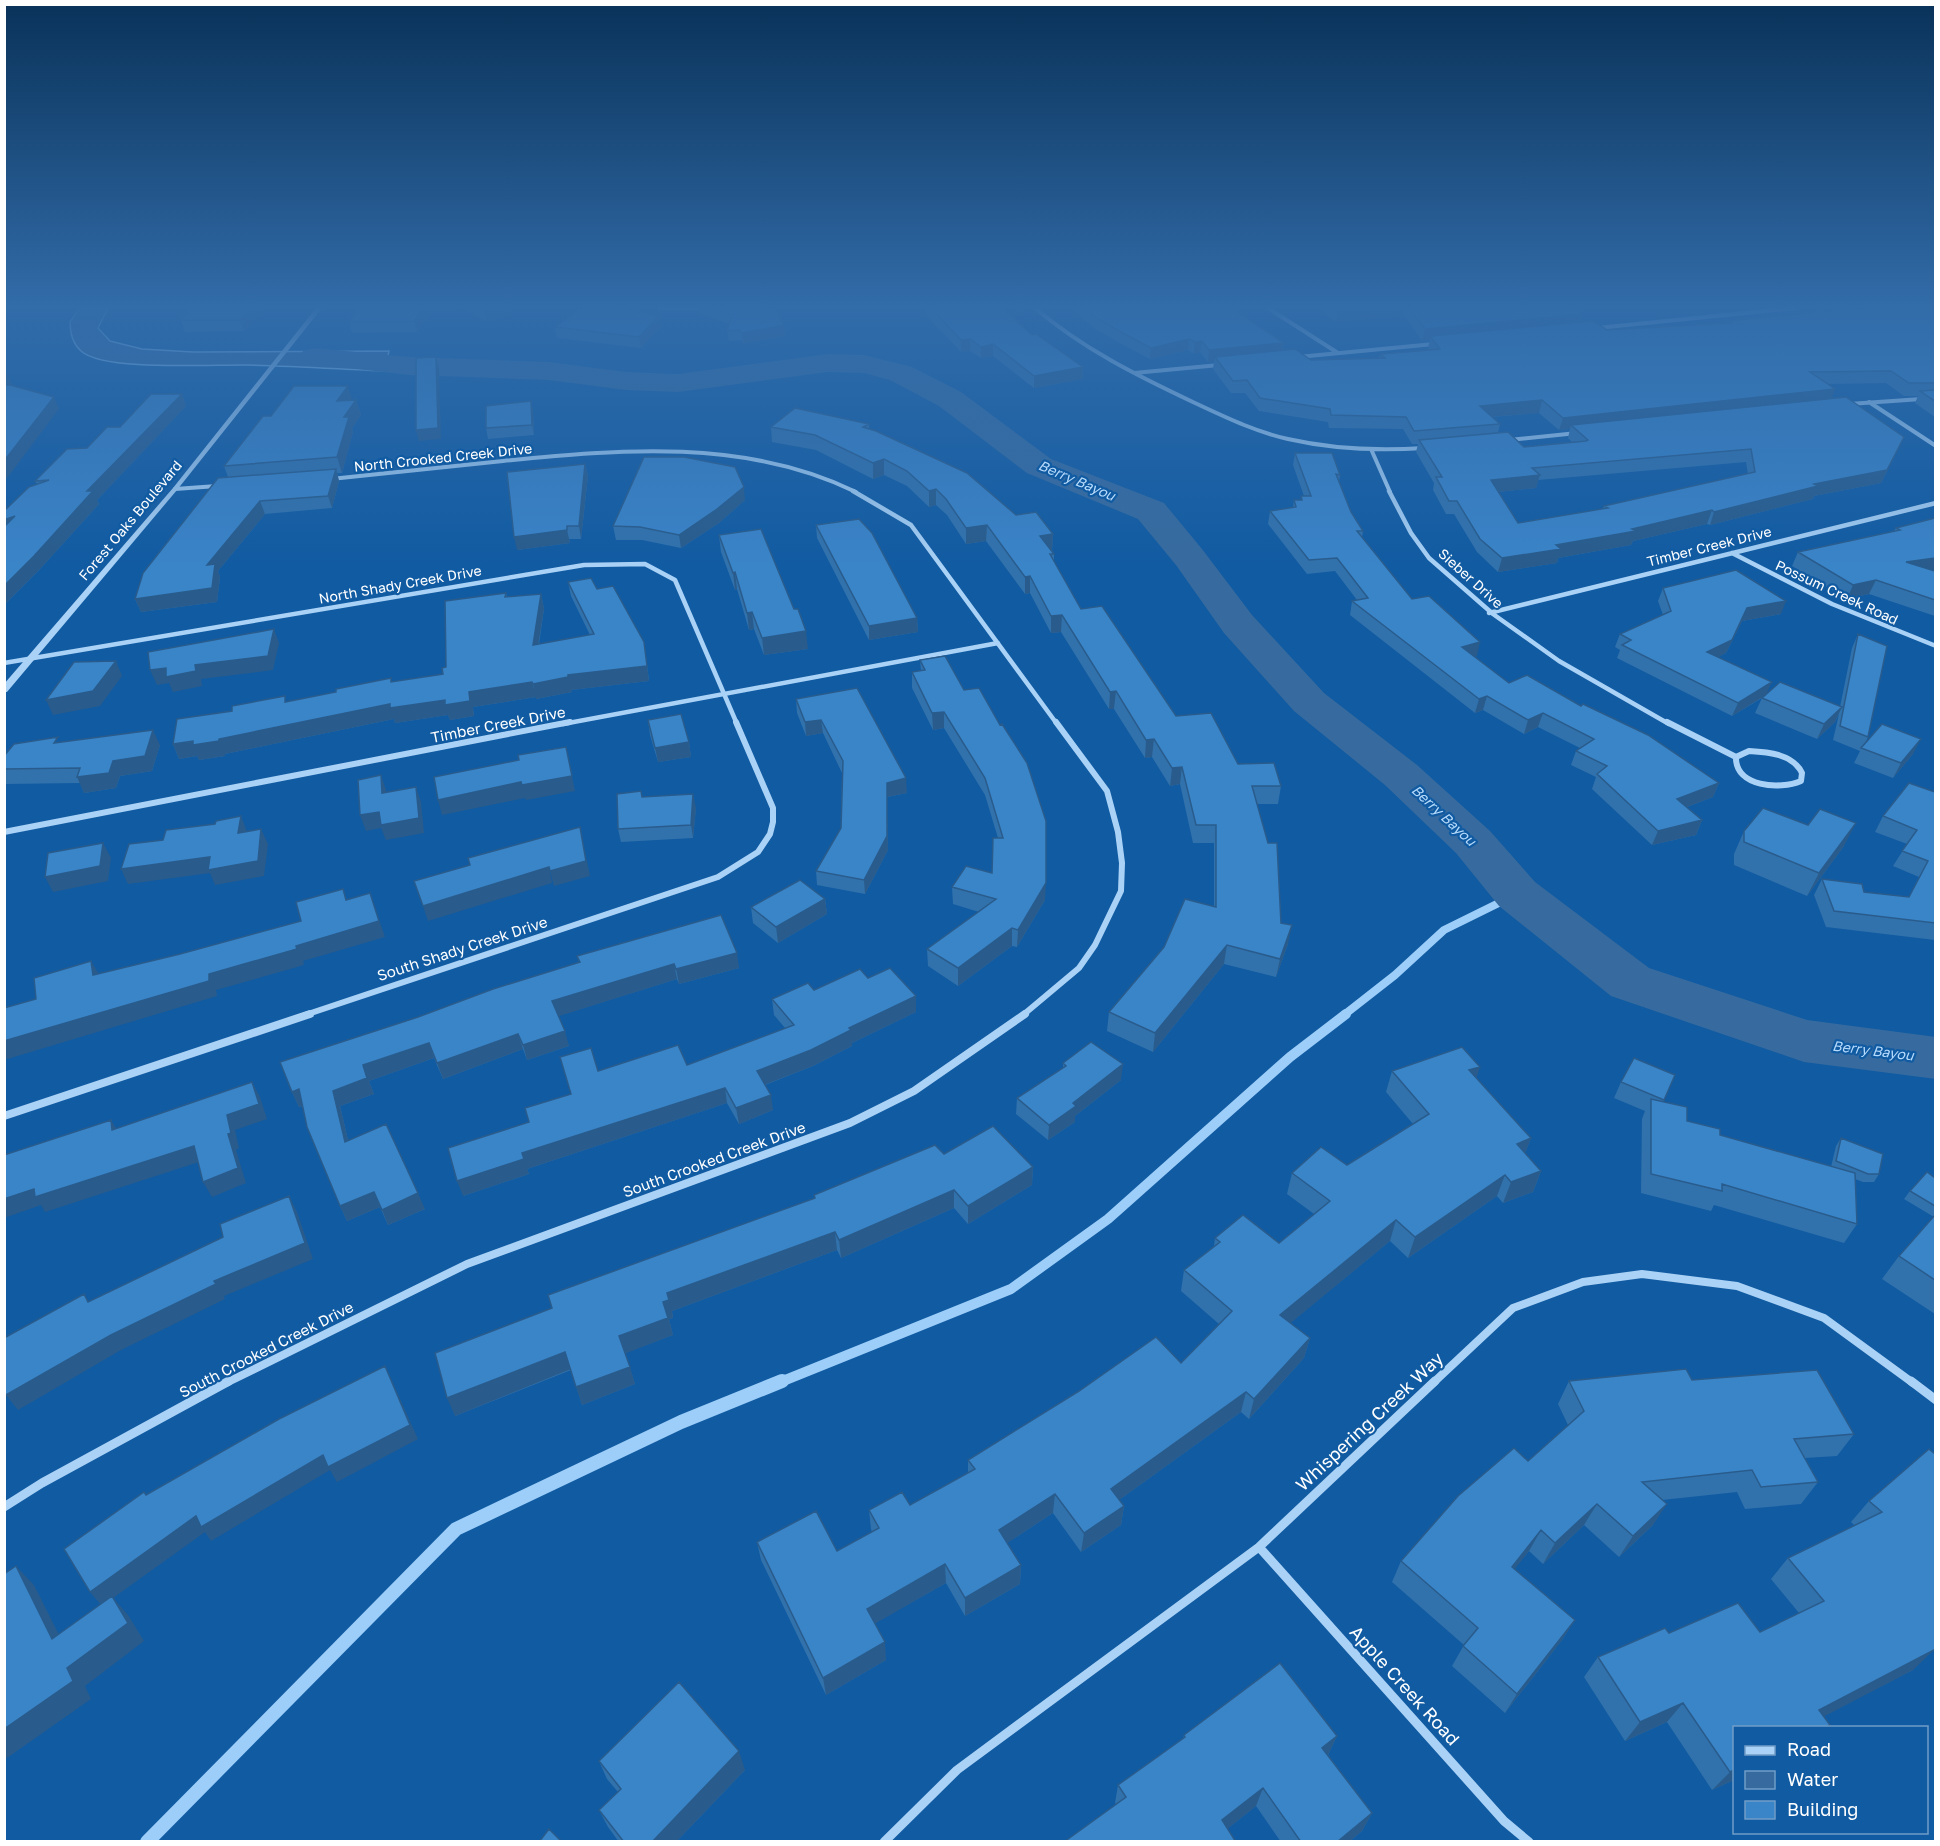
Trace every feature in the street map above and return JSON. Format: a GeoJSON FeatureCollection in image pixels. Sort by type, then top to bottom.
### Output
{"type":"FeatureCollection","features":[{"type":"Feature","properties":{"kind":"street","name":"Forest Oaks Boulevard"},"geometry":{"type":"LineString","coordinates":[[4,690],[175,489],[250,394]]}},
{"type":"Feature","properties":{"kind":"street"},"geometry":{"type":"LineString","coordinates":[[1178,394],[1230,419],[1273,435],[1301,442],[1371,450],[1432,448]]}},
{"type":"Feature","properties":{"kind":"street"},"geometry":{"type":"LineString","coordinates":[[1845,404],[1935,398]]}},
{"type":"Feature","properties":{"kind":"street"},"geometry":{"type":"LineString","coordinates":[[1869,402],[1935,446]]}},
{"type":"Feature","properties":{"kind":"street"},"geometry":{"type":"LineString","coordinates":[[1501,441],[1584,432]]}},
{"type":"Feature","properties":{"kind":"street","name":"Sieber Drive"},"geometry":{"type":"LineString","coordinates":[[1371,450],[1395,505],[1429,558],[1489,613],[1577,672],[1653,716],[1736,757]]}},
{"type":"Feature","properties":{"kind":"street","name":"North Crooked Creek Drive"},"geometry":{"type":"LineString","coordinates":[[319,480],[589,452],[690,451],[757,459],[815,475],[872,500],[911,525],[998,643]]}},
{"type":"Feature","properties":{"kind":"street"},"geometry":{"type":"LineString","coordinates":[[175,489],[219,486]]}},
{"type":"Feature","properties":{"kind":"street","name":"Timber Creek Drive"},"geometry":{"type":"LineString","coordinates":[[1489,613],[1935,503]]}},
{"type":"Feature","properties":{"kind":"street","name":"Possum Creek Road"},"geometry":{"type":"LineString","coordinates":[[1731,553],[1809,595],[1895,632],[1935,646]]}},
{"type":"Feature","properties":{"kind":"street","name":"North Shady Creek Drive"},"geometry":{"type":"LineString","coordinates":[[4,663],[584,565],[645,564],[675,580],[725,692]]}},
{"type":"Feature","properties":{"kind":"street","name":"Timber Creek Drive"},"geometry":{"type":"LineString","coordinates":[[4,832],[725,692],[998,643]]}},
{"type":"Feature","properties":{"kind":"street","name":"South Crooked Creek Drive"},"geometry":{"type":"LineString","coordinates":[[4,1507],[42,1483],[214,1389],[467,1264],[850,1123],[914,1091],[1026,1013],[1079,968],[1095,945],[1121,891],[1122,863],[1118,832],[1107,792],[998,643]]}},
{"type":"Feature","properties":{"kind":"street","name":"South Shady Creek Drive"},"geometry":{"type":"LineString","coordinates":[[4,1116],[718,877],[751,859],[765,844],[774,826],[773,808],[725,692]]}},
{"type":"Feature","properties":{"kind":"street","name":"Sieber Drive"},"geometry":{"type":"LineString","coordinates":[[1749,751],[1769,752],[1796,765],[1803,776],[1795,785],[1786,787],[1763,785],[1737,769],[1736,757],[1749,751]]}},
{"type":"Feature","properties":{"kind":"street","name":"Whispering Creek Way"},"geometry":{"type":"LineString","coordinates":[[884,1842],[957,1770],[1259,1547],[1513,1308],[1583,1282],[1642,1274],[1737,1286],[1824,1318],[1935,1401]]}},
{"type":"Feature","properties":{"kind":"street","name":"Apple Creek Road"},"geometry":{"type":"LineString","coordinates":[[1259,1547],[1504,1821],[1528,1842]]}},
{"type":"Feature","properties":{"kind":"building"},"geometry":{"type":"Polygon","coordinates":[[[4,394],[44,394],[54,397],[4,461],[4,394]]]}},
{"type":"Feature","properties":{"kind":"building"},"geometry":{"type":"Polygon","coordinates":[[[151,394],[182,394],[87,491],[93,491],[4,586],[4,527],[15,516],[4,520],[4,511],[29,487],[49,480],[35,481],[67,449],[87,448],[107,427],[120,427],[151,394]]]}},
{"type":"Feature","properties":{"kind":"building"},"geometry":{"type":"Polygon","coordinates":[[[288,394],[342,394],[337,401],[356,400],[344,417],[349,417],[337,457],[224,466],[263,416],[271,416],[288,394]]]}},
{"type":"Feature","properties":{"kind":"building"},"geometry":{"type":"Polygon","coordinates":[[[416,394],[437,394],[438,428],[416,430],[416,394]]]}},
{"type":"Feature","properties":{"kind":"building"},"geometry":{"type":"Polygon","coordinates":[[[1257,394],[1787,394],[1563,418],[1542,400],[1480,406],[1500,424],[1414,431],[1406,417],[1331,415],[1330,409],[1260,398],[1257,394]]]}},
{"type":"Feature","properties":{"kind":"building"},"geometry":{"type":"Polygon","coordinates":[[[1925,394],[1935,394],[1935,401],[1925,394]]]}},
{"type":"Feature","properties":{"kind":"building"},"geometry":{"type":"Polygon","coordinates":[[[1846,397],[1904,437],[1887,470],[1814,484],[1818,486],[1714,512],[1712,510],[1632,529],[1636,531],[1556,545],[1561,549],[1502,558],[1480,539],[1457,501],[1449,501],[1436,477],[1442,477],[1419,440],[1508,432],[1524,447],[1588,440],[1571,425],[1846,397]],[[1751,449],[1532,468],[1540,475],[1491,480],[1518,523],[1608,508],[1604,506],[1755,472],[1751,449]]]}},
{"type":"Feature","properties":{"kind":"building"},"geometry":{"type":"Polygon","coordinates":[[[531,401],[532,425],[486,428],[486,406],[531,401]]]}},
{"type":"Feature","properties":{"kind":"building"},"geometry":{"type":"Polygon","coordinates":[[[795,408],[869,424],[863,427],[967,473],[1016,515],[1036,512],[1053,534],[1040,536],[1054,554],[1050,554],[1081,609],[1102,606],[1176,716],[1211,713],[1238,764],[1274,763],[1281,786],[1252,786],[1268,843],[1277,843],[1281,923],[1292,925],[1280,959],[1227,945],[1155,1033],[1109,1012],[1164,947],[1185,899],[1216,907],[1216,825],[1196,825],[1182,767],[1172,768],[1154,739],[1146,740],[1116,691],[1110,692],[1062,615],[1051,616],[1030,576],[1025,577],[987,525],[966,528],[946,499],[936,489],[929,491],[907,471],[884,459],[873,463],[815,435],[771,427],[795,408]]]}},
{"type":"Feature","properties":{"kind":"building"},"geometry":{"type":"Polygon","coordinates":[[[1295,453],[1332,453],[1340,475],[1336,474],[1351,512],[1363,531],[1357,531],[1412,599],[1429,596],[1480,642],[1462,647],[1509,683],[1527,675],[1581,706],[1583,704],[1648,735],[1719,783],[1677,799],[1702,820],[1658,831],[1597,774],[1607,766],[1576,751],[1594,739],[1543,713],[1528,720],[1487,696],[1479,699],[1352,601],[1368,598],[1337,558],[1309,560],[1270,511],[1296,507],[1294,500],[1302,500],[1301,496],[1311,496],[1295,453]]]}},
{"type":"Feature","properties":{"kind":"building"},"geometry":{"type":"Polygon","coordinates":[[[644,457],[684,457],[735,467],[744,487],[679,535],[640,527],[613,526],[644,457]]]}},
{"type":"Feature","properties":{"kind":"building"},"geometry":{"type":"Polygon","coordinates":[[[585,464],[579,526],[567,526],[567,530],[514,537],[507,472],[585,464]]]}},
{"type":"Feature","properties":{"kind":"building"},"geometry":{"type":"Polygon","coordinates":[[[336,469],[328,496],[260,501],[207,565],[215,564],[212,588],[135,599],[143,573],[218,478],[336,469]]]}},
{"type":"Feature","properties":{"kind":"building"},"geometry":{"type":"Polygon","coordinates":[[[1935,518],[1935,558],[1906,562],[1935,571],[1935,600],[1876,580],[1853,585],[1798,552],[1900,530],[1896,528],[1935,518]]]}},
{"type":"Feature","properties":{"kind":"building"},"geometry":{"type":"Polygon","coordinates":[[[859,519],[872,533],[917,618],[869,626],[816,525],[859,519]]]}},
{"type":"Feature","properties":{"kind":"building"},"geometry":{"type":"Polygon","coordinates":[[[761,529],[794,609],[798,609],[806,631],[762,638],[752,612],[747,613],[735,572],[733,573],[719,535],[761,529]]]}},
{"type":"Feature","properties":{"kind":"building"},"geometry":{"type":"Polygon","coordinates":[[[1736,570],[1786,601],[1747,608],[1732,640],[1707,652],[1772,682],[1738,703],[1622,645],[1631,640],[1620,634],[1671,611],[1663,588],[1736,570]]]}},
{"type":"Feature","properties":{"kind":"building"},"geometry":{"type":"Polygon","coordinates":[[[591,578],[597,589],[613,586],[644,642],[647,666],[568,675],[568,677],[533,684],[532,682],[469,692],[470,701],[445,705],[445,700],[390,708],[390,704],[219,739],[219,741],[193,745],[193,741],[173,744],[177,719],[232,711],[232,706],[285,696],[285,702],[391,678],[391,682],[443,674],[442,668],[446,667],[445,601],[506,593],[505,597],[541,594],[533,645],[594,634],[568,582],[591,578]]]}},
{"type":"Feature","properties":{"kind":"building"},"geometry":{"type":"Polygon","coordinates":[[[274,629],[268,656],[195,665],[196,671],[166,677],[166,668],[150,670],[148,652],[274,629]]]}},
{"type":"Feature","properties":{"kind":"building"},"geometry":{"type":"Polygon","coordinates":[[[1858,634],[1887,646],[1868,737],[1840,726],[1858,634]]]}},
{"type":"Feature","properties":{"kind":"building"},"geometry":{"type":"Polygon","coordinates":[[[945,656],[964,690],[979,688],[1000,725],[1002,724],[1027,763],[1046,821],[1046,883],[1018,930],[1012,928],[958,968],[927,949],[996,899],[952,887],[966,866],[992,873],[993,838],[1003,838],[985,778],[944,712],[932,713],[912,672],[925,670],[920,660],[945,656]]]}},
{"type":"Feature","properties":{"kind":"building"},"geometry":{"type":"Polygon","coordinates":[[[116,661],[93,691],[46,700],[74,662],[116,661]]]}},
{"type":"Feature","properties":{"kind":"building"},"geometry":{"type":"Polygon","coordinates":[[[1780,682],[1842,707],[1824,724],[1762,698],[1780,682]]]}},
{"type":"Feature","properties":{"kind":"building"},"geometry":{"type":"Polygon","coordinates":[[[857,688],[906,778],[887,783],[887,836],[864,880],[816,871],[841,828],[843,761],[821,720],[805,722],[796,699],[857,688]]]}},
{"type":"Feature","properties":{"kind":"building"},"geometry":{"type":"Polygon","coordinates":[[[681,714],[689,742],[655,748],[648,720],[681,714]]]}},
{"type":"Feature","properties":{"kind":"building"},"geometry":{"type":"Polygon","coordinates":[[[1882,724],[1921,739],[1901,763],[1861,748],[1882,724]]]}},
{"type":"Feature","properties":{"kind":"building"},"geometry":{"type":"Polygon","coordinates":[[[153,730],[145,756],[113,761],[109,773],[77,777],[80,768],[4,769],[4,756],[14,744],[58,737],[54,743],[153,730]]]}},
{"type":"Feature","properties":{"kind":"building"},"geometry":{"type":"Polygon","coordinates":[[[566,747],[572,776],[522,785],[521,782],[438,800],[434,777],[519,760],[518,755],[566,747]]]}},
{"type":"Feature","properties":{"kind":"building"},"geometry":{"type":"Polygon","coordinates":[[[381,775],[382,793],[416,787],[419,818],[381,825],[379,812],[360,815],[358,780],[381,775]]]}},
{"type":"Feature","properties":{"kind":"building"},"geometry":{"type":"Polygon","coordinates":[[[1909,783],[1935,792],[1935,923],[1834,911],[1822,879],[1862,884],[1864,892],[1909,897],[1928,861],[1902,851],[1917,830],[1883,816],[1909,783]]]}},
{"type":"Feature","properties":{"kind":"building"},"geometry":{"type":"Polygon","coordinates":[[[641,791],[642,797],[693,794],[691,825],[618,829],[617,794],[641,791]]]}},
{"type":"Feature","properties":{"kind":"building"},"geometry":{"type":"Polygon","coordinates":[[[1763,808],[1808,825],[1820,809],[1856,823],[1819,873],[1744,842],[1744,831],[1763,808]]]}},
{"type":"Feature","properties":{"kind":"building"},"geometry":{"type":"Polygon","coordinates":[[[241,816],[238,833],[261,829],[258,861],[208,870],[210,857],[121,869],[129,844],[163,840],[166,830],[215,824],[216,821],[241,816]]]}},
{"type":"Feature","properties":{"kind":"building"},"geometry":{"type":"Polygon","coordinates":[[[580,827],[586,861],[550,871],[549,867],[423,906],[414,881],[470,865],[468,858],[580,827]]]}},
{"type":"Feature","properties":{"kind":"building"},"geometry":{"type":"Polygon","coordinates":[[[103,843],[100,866],[45,877],[48,853],[103,843]]]}},
{"type":"Feature","properties":{"kind":"building"},"geometry":{"type":"Polygon","coordinates":[[[800,880],[825,899],[776,927],[751,907],[800,880]]]}},
{"type":"Feature","properties":{"kind":"building"},"geometry":{"type":"Polygon","coordinates":[[[343,889],[346,900],[370,893],[379,921],[296,946],[297,949],[209,974],[209,981],[4,1041],[4,1008],[36,999],[34,978],[91,961],[93,975],[301,921],[296,902],[343,889]]]}},
{"type":"Feature","properties":{"kind":"building"},"geometry":{"type":"Polygon","coordinates":[[[721,915],[737,953],[676,969],[674,964],[552,1001],[565,1031],[523,1045],[518,1034],[437,1063],[429,1043],[363,1065],[367,1078],[333,1091],[345,1142],[386,1124],[418,1193],[382,1210],[374,1192],[340,1206],[307,1127],[299,1089],[292,1092],[280,1062],[418,1017],[493,989],[580,962],[577,956],[721,915]]]}},
{"type":"Feature","properties":{"kind":"building"},"geometry":{"type":"Polygon","coordinates":[[[890,968],[916,996],[849,1028],[851,1030],[811,1050],[757,1071],[771,1095],[736,1108],[725,1088],[522,1153],[524,1159],[457,1181],[448,1148],[529,1122],[525,1108],[571,1094],[560,1057],[591,1048],[598,1071],[678,1045],[687,1065],[794,1025],[772,999],[808,983],[814,990],[860,969],[868,978],[890,968]]]}},
{"type":"Feature","properties":{"kind":"building"},"geometry":{"type":"Polygon","coordinates":[[[1091,1042],[1123,1064],[1073,1103],[1076,1106],[1049,1125],[1017,1098],[1066,1066],[1063,1063],[1091,1042]]]}},
{"type":"Feature","properties":{"kind":"building"},"geometry":{"type":"Polygon","coordinates":[[[1462,1047],[1480,1067],[1469,1070],[1531,1138],[1517,1144],[1541,1171],[1511,1182],[1505,1175],[1415,1237],[1396,1220],[1280,1315],[1310,1338],[1254,1399],[1246,1392],[1111,1489],[1124,1506],[1084,1533],[1055,1494],[999,1530],[1021,1565],[965,1598],[945,1564],[867,1609],[885,1642],[823,1678],[757,1542],[816,1511],[837,1551],[879,1528],[869,1510],[902,1492],[910,1505],[975,1469],[968,1460],[1079,1391],[1156,1337],[1181,1363],[1232,1311],[1184,1270],[1220,1242],[1215,1238],[1243,1215],[1279,1243],[1330,1201],[1292,1173],[1321,1147],[1347,1165],[1429,1114],[1392,1071],[1462,1047]]]}},
{"type":"Feature","properties":{"kind":"building"},"geometry":{"type":"Polygon","coordinates":[[[1634,1058],[1675,1075],[1664,1100],[1621,1082],[1634,1058]]]}},
{"type":"Feature","properties":{"kind":"building"},"geometry":{"type":"Polygon","coordinates":[[[252,1082],[259,1104],[227,1115],[231,1133],[228,1134],[238,1168],[203,1182],[194,1146],[35,1197],[34,1189],[4,1199],[4,1155],[111,1120],[112,1130],[252,1082]]]}},
{"type":"Feature","properties":{"kind":"building"},"geometry":{"type":"Polygon","coordinates":[[[1651,1099],[1687,1107],[1687,1121],[1720,1129],[1720,1135],[1855,1173],[1857,1224],[1722,1184],[1722,1191],[1651,1174],[1651,1099]]]}},
{"type":"Feature","properties":{"kind":"building"},"geometry":{"type":"Polygon","coordinates":[[[993,1126],[1033,1167],[968,1206],[954,1190],[839,1240],[835,1232],[667,1293],[669,1300],[663,1302],[668,1318],[619,1336],[630,1367],[576,1387],[565,1352],[447,1398],[435,1353],[552,1308],[548,1295],[815,1198],[814,1195],[935,1145],[944,1154],[993,1126]]]}},
{"type":"Feature","properties":{"kind":"building"},"geometry":{"type":"Polygon","coordinates":[[[1841,1138],[1883,1154],[1879,1174],[1868,1174],[1836,1161],[1841,1138]]]}},
{"type":"Feature","properties":{"kind":"building"},"geometry":{"type":"Polygon","coordinates":[[[1927,1172],[1935,1178],[1935,1206],[1910,1191],[1927,1172]]]}},
{"type":"Feature","properties":{"kind":"building"},"geometry":{"type":"Polygon","coordinates":[[[289,1196],[305,1243],[214,1281],[216,1284],[111,1335],[6,1395],[4,1392],[4,1338],[84,1294],[88,1302],[223,1237],[220,1224],[289,1196]]]}},
{"type":"Feature","properties":{"kind":"building"},"geometry":{"type":"Polygon","coordinates":[[[1935,1215],[1935,1280],[1899,1256],[1935,1215]]]}},
{"type":"Feature","properties":{"kind":"building"},"geometry":{"type":"Polygon","coordinates":[[[385,1366],[410,1425],[328,1467],[323,1455],[201,1527],[196,1516],[90,1592],[64,1549],[144,1492],[146,1495],[279,1419],[385,1366]]]}},
{"type":"Feature","properties":{"kind":"building"},"geometry":{"type":"Polygon","coordinates":[[[1686,1369],[1692,1380],[1817,1370],[1854,1434],[1794,1439],[1818,1482],[1761,1487],[1752,1470],[1642,1482],[1667,1504],[1633,1536],[1597,1504],[1555,1543],[1541,1530],[1512,1567],[1575,1620],[1517,1694],[1463,1646],[1478,1628],[1401,1561],[1458,1496],[1514,1448],[1528,1461],[1584,1411],[1569,1381],[1686,1369]]]}},
{"type":"Feature","properties":{"kind":"building"},"geometry":{"type":"Polygon","coordinates":[[[1929,1449],[1935,1454],[1934,1650],[1819,1710],[1830,1725],[1828,1726],[1733,1726],[1733,1770],[1730,1772],[1683,1703],[1640,1722],[1598,1657],[1665,1628],[1669,1633],[1738,1603],[1760,1632],[1824,1601],[1788,1558],[1882,1512],[1869,1501],[1929,1449]]]}},
{"type":"Feature","properties":{"kind":"building"},"geometry":{"type":"Polygon","coordinates":[[[16,1566],[52,1639],[112,1596],[128,1623],[67,1668],[73,1681],[4,1729],[4,1574],[16,1566]]]}},
{"type":"Feature","properties":{"kind":"building"},"geometry":{"type":"Polygon","coordinates":[[[1280,1663],[1337,1736],[1322,1748],[1372,1813],[1337,1842],[1301,1842],[1263,1788],[1222,1820],[1236,1842],[1064,1842],[1126,1797],[1118,1785],[1185,1737],[1184,1735],[1280,1663]]]}},
{"type":"Feature","properties":{"kind":"building"},"geometry":{"type":"Polygon","coordinates":[[[679,1682],[739,1751],[652,1842],[624,1842],[599,1810],[621,1789],[599,1761],[679,1682]]]}},
{"type":"Feature","properties":{"kind":"building"},"geometry":{"type":"Polygon","coordinates":[[[549,1829],[562,1842],[539,1842],[549,1829]]]}},
{"type":"Feature","properties":{"kind":"waterway","name":"Berry Bayou"},"geometry":{"type":"LineString","coordinates":[[941,394],[1039,466],[1151,511],[1189,557],[1238,624],[1309,702],[1401,775],[1473,842],[1517,894],[1630,982],[1804,1041],[1936,1058]]}},
{"type":"Feature","properties":{"kind":"waterway"},"geometry":{"type":"LineString","coordinates":[[1344,1015],[1395,975],[1444,930],[1517,894]]}},
{"type":"Feature","properties":{"kind":"waterway"},"geometry":{"type":"LineString","coordinates":[[778,1383],[1011,1289],[1108,1219],[1290,1057],[1346,1014]]}},
{"type":"Feature","properties":{"kind":"waterway"},"geometry":{"type":"LineString","coordinates":[[147,1842],[456,1529],[681,1422],[782,1381]]}}]}
